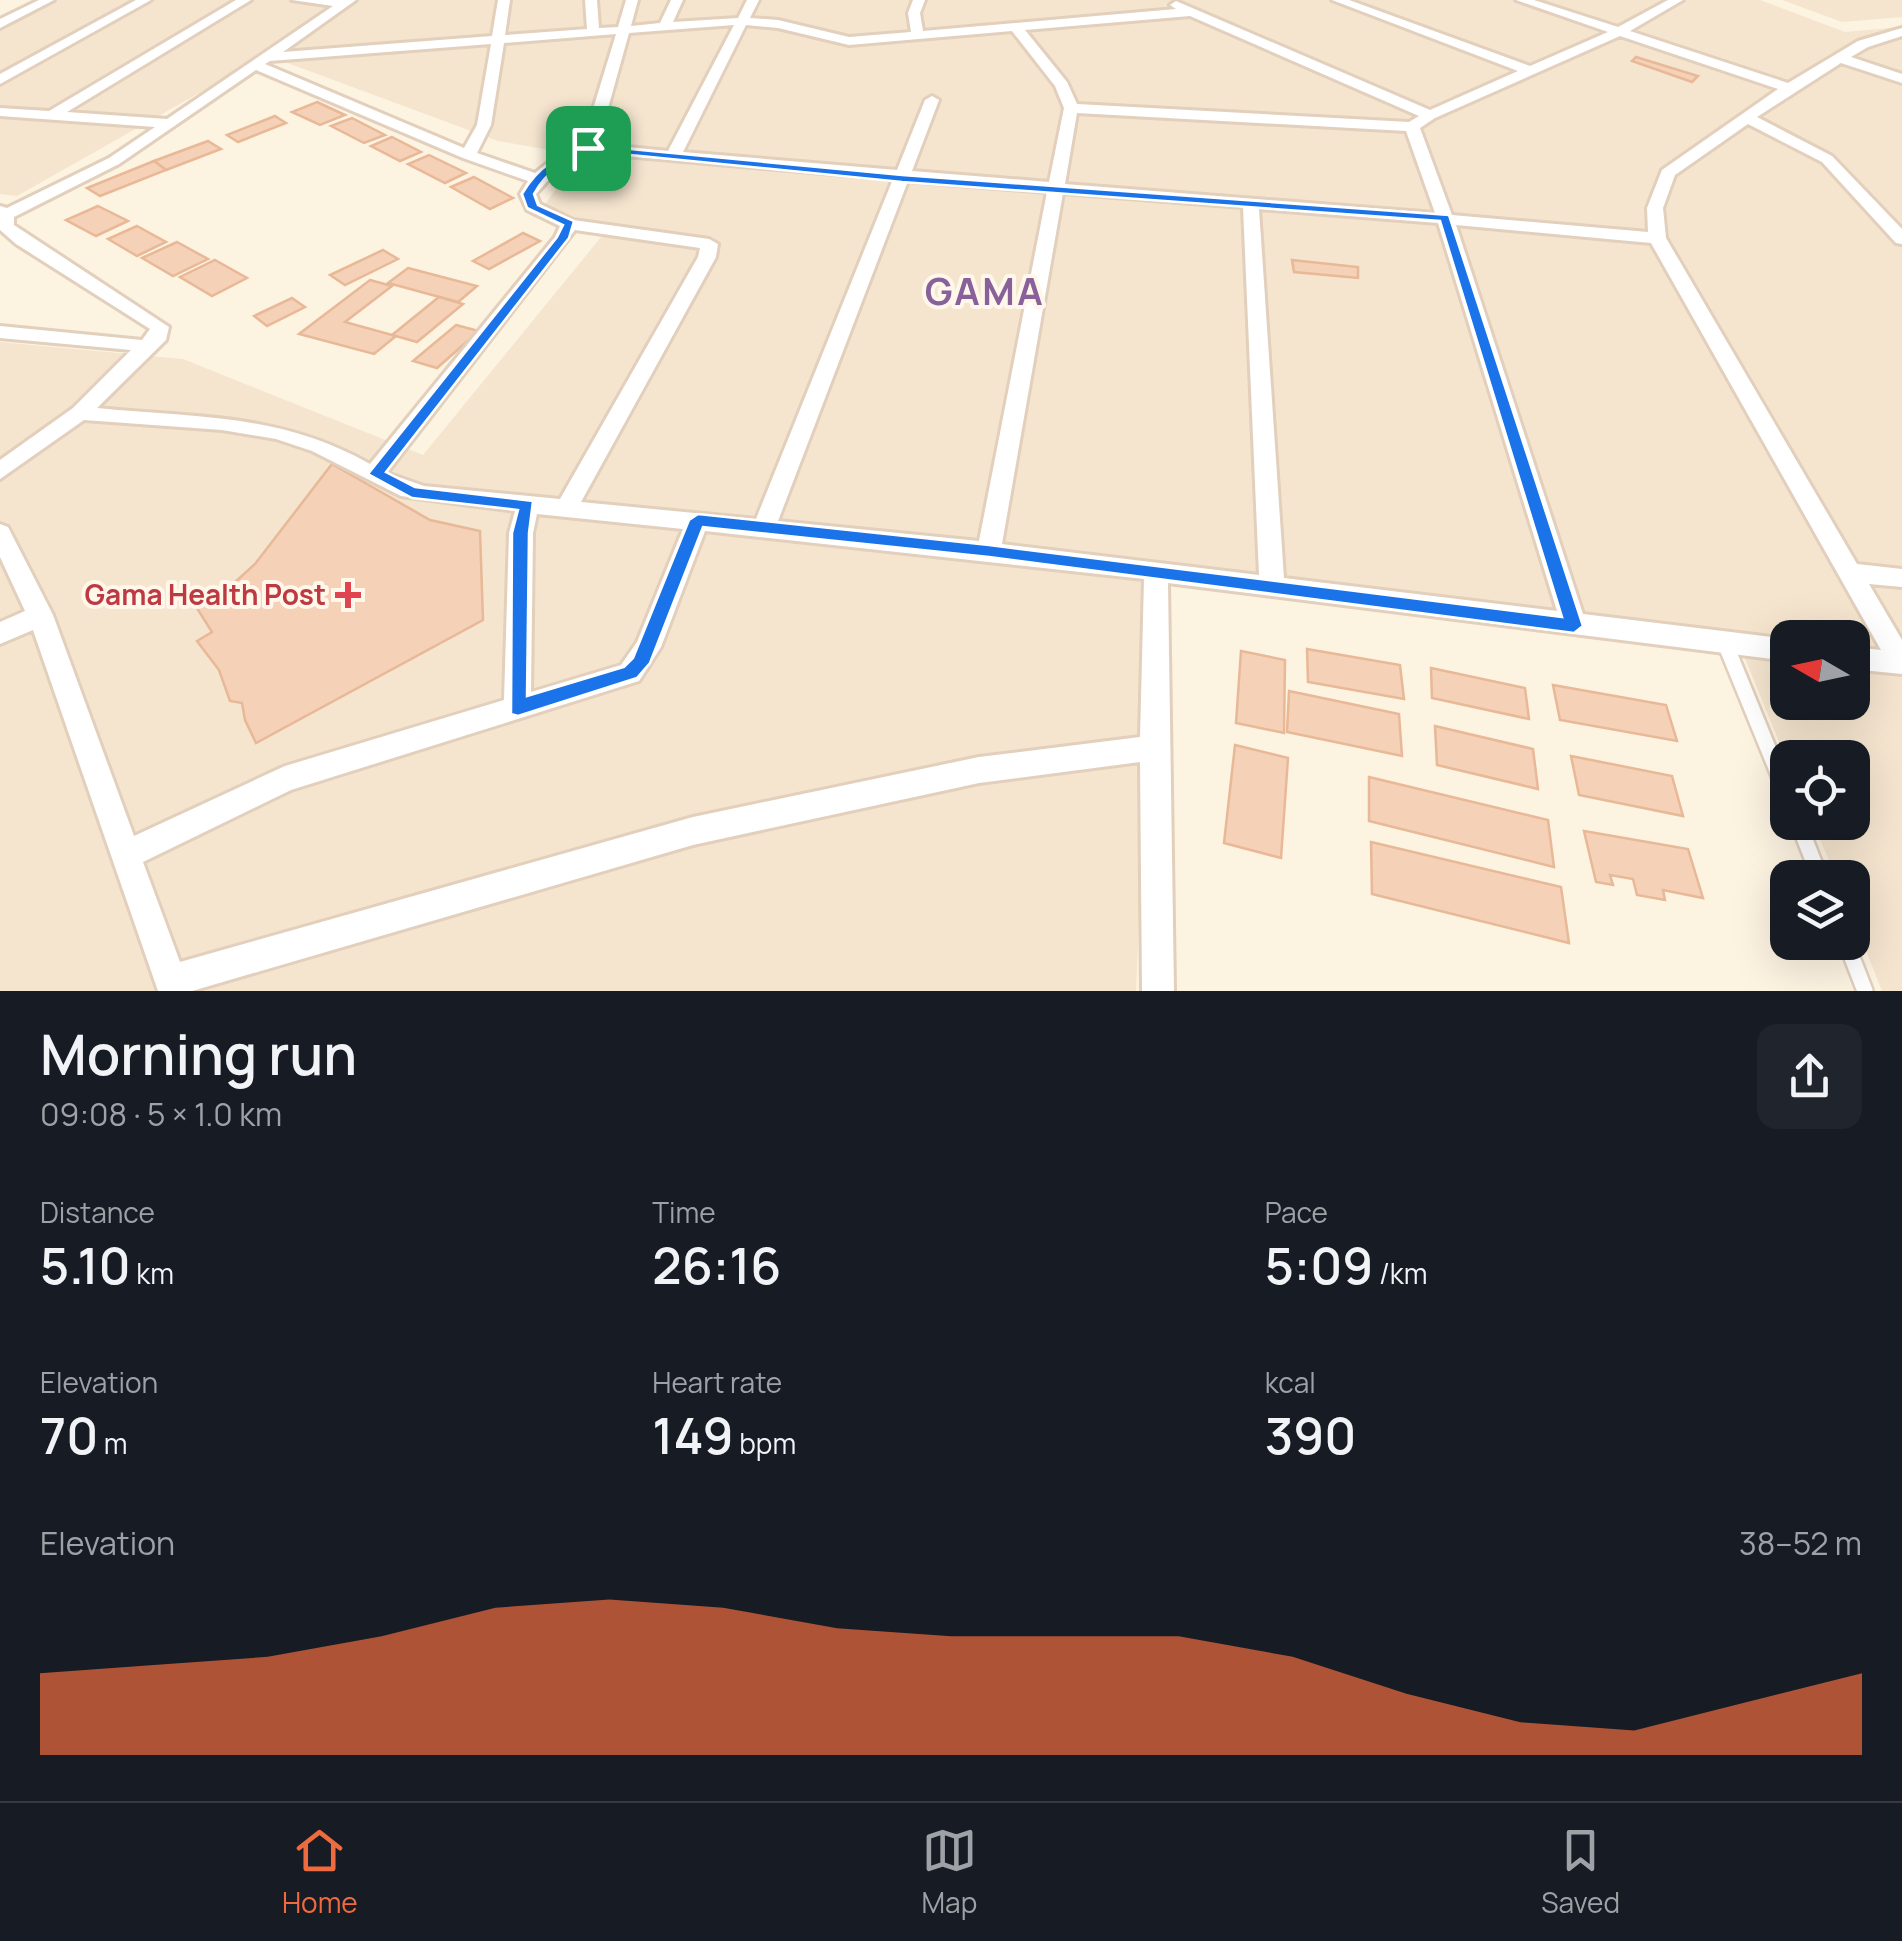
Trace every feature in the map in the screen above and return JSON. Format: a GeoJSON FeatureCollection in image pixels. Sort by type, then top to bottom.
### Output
{"type":"FeatureCollection","features":[{"type":"Feature","properties":{"kind":"street"},"geometry":{"type":"LineString","coordinates":[[0,24],[48,0]]}},
{"type":"Feature","properties":{"kind":"street"},"geometry":{"type":"LineString","coordinates":[[0,80],[145,0]]}},
{"type":"Feature","properties":{"kind":"street"},"geometry":{"type":"LineString","coordinates":[[54,114],[245,0]]}},
{"type":"Feature","properties":{"kind":"street"},"geometry":{"type":"LineString","coordinates":[[298,0],[348,2]]}},
{"type":"Feature","properties":{"kind":"street"},"geometry":{"type":"LineString","coordinates":[[468,154],[484,126],[504,0]]}},
{"type":"Feature","properties":{"kind":"street"},"geometry":{"type":"LineString","coordinates":[[591,0],[593,30]]}},
{"type":"Feature","properties":{"kind":"street"},"geometry":{"type":"LineString","coordinates":[[588,148],[632,0]]}},
{"type":"Feature","properties":{"kind":"street"},"geometry":{"type":"LineString","coordinates":[[664,26],[677,0]]}},
{"type":"Feature","properties":{"kind":"street"},"geometry":{"type":"LineString","coordinates":[[673,156],[752,0]]}},
{"type":"Feature","properties":{"kind":"street"},"geometry":{"type":"LineString","coordinates":[[918,37],[914,13],[919,0]]}},
{"type":"Feature","properties":{"kind":"street"},"geometry":{"type":"LineString","coordinates":[[1163,0],[1430,115]]}},
{"type":"Feature","properties":{"kind":"street"},"geometry":{"type":"LineString","coordinates":[[1338,0],[1534,72]]}},
{"type":"Feature","properties":{"kind":"street"},"geometry":{"type":"LineString","coordinates":[[1522,0],[1789,88]]}},
{"type":"Feature","properties":{"kind":"street"},"geometry":{"type":"LineString","coordinates":[[1071,108],[1412,127],[1430,115],[1619,32],[1677,0]]}},
{"type":"Feature","properties":{"kind":"street"},"geometry":{"type":"LineString","coordinates":[[0,471],[80,413],[159,336],[160,327],[22,240],[6,227],[3,213],[114,161],[348,2]]}},
{"type":"Feature","properties":{"kind":"street"},"geometry":{"type":"LineString","coordinates":[[0,6],[32,8]]}},
{"type":"Feature","properties":{"kind":"street"},"geometry":{"type":"LineString","coordinates":[[259,60],[498,36],[742,21],[778,24],[849,40],[1190,12]]}},
{"type":"Feature","properties":{"kind":"street"},"geometry":{"type":"LineString","coordinates":[[989,551],[1071,108],[1062,85],[1016,27]]}},
{"type":"Feature","properties":{"kind":"street"},"geometry":{"type":"LineString","coordinates":[[1902,32],[1863,44],[1789,88],[1668,172],[1654,208],[1657,238],[1902,663]]}},
{"type":"Feature","properties":{"kind":"street"},"geometry":{"type":"LineString","coordinates":[[1841,58],[1902,80]]}},
{"type":"Feature","properties":{"kind":"street"},"geometry":{"type":"LineString","coordinates":[[259,60],[468,154],[537,178]]}},
{"type":"Feature","properties":{"kind":"street"},"geometry":{"type":"LineString","coordinates":[[764,526],[932,100]]}},
{"type":"Feature","properties":{"kind":"street"},"geometry":{"type":"LineString","coordinates":[[0,112],[168,123]]}},
{"type":"Feature","properties":{"kind":"street"},"geometry":{"type":"LineString","coordinates":[[1746,118],[1827,159],[1902,239]]}},
{"type":"Feature","properties":{"kind":"street"},"geometry":{"type":"LineString","coordinates":[[1412,127],[1445,218],[1574,626]]}},
{"type":"Feature","properties":{"kind":"street"},"geometry":{"type":"LineString","coordinates":[[566,509],[710,244],[570,224],[533,208],[528,194],[537,178],[554,163],[588,148],[902,178],[1445,218],[1657,238]]}},
{"type":"Feature","properties":{"kind":"street"},"geometry":{"type":"LineString","coordinates":[[1252,204],[1272,588]]}},
{"type":"Feature","properties":{"kind":"street"},"geometry":{"type":"LineString","coordinates":[[376,474],[570,224]]}},
{"type":"Feature","properties":{"kind":"street"},"geometry":{"type":"LineString","coordinates":[[0,249],[22,240]]}},
{"type":"Feature","properties":{"kind":"street"},"geometry":{"type":"LineString","coordinates":[[0,332],[138,345],[142,350]]}},
{"type":"Feature","properties":{"kind":"street"},"geometry":{"type":"LineString","coordinates":[[80,413],[268,430],[303,439],[412,492],[989,551],[1770,648]]}},
{"type":"Feature","properties":{"kind":"street"},"geometry":{"type":"LineString","coordinates":[[518,708],[521,533],[528,505]]}},
{"type":"Feature","properties":{"kind":"street"},"geometry":{"type":"LineString","coordinates":[[128,854],[286,779],[630,673],[640,663],[698,520]]}},
{"type":"Feature","properties":{"kind":"street"},"geometry":{"type":"LineString","coordinates":[[3,546],[40,615],[172,986],[693,831],[979,770],[1154,748]]}},
{"type":"Feature","properties":{"kind":"street"},"geometry":{"type":"LineString","coordinates":[[1850,572],[1902,578]]}},
{"type":"Feature","properties":{"kind":"street"},"geometry":{"type":"LineString","coordinates":[[1156,574],[1158,991]]}},
{"type":"Feature","properties":{"kind":"street"},"geometry":{"type":"LineString","coordinates":[[0,634],[40,615]]}},
{"type":"Feature","properties":{"kind":"street"},"geometry":{"type":"LineString","coordinates":[[1870,660],[1902,663]]}},
{"type":"Feature","properties":{"kind":"lane"},"geometry":{"type":"LineString","coordinates":[[1725,643],[1770,754]]}},
{"type":"Feature","properties":{"kind":"lane"},"geometry":{"type":"LineString","coordinates":[[1853,960],[1866,991]]}},
{"type":"Feature","properties":{"kind":"shaded area"},"geometry":{"type":"Polygon","coordinates":[[[46,0],[1760,0],[1845,32],[1902,27],[1902,991],[1882,991],[1870,960],[1870,860],[1829,860],[1820,840],[1870,840],[1870,740],[1778,740],[1770,720],[1870,720],[1870,620],[1770,620],[1770,720],[1741,649],[1154,568],[1136,991],[0,991],[0,342],[183,359],[423,455],[606,231],[544,206],[579,155],[498,141],[266,55],[17,196],[0,194],[0,23],[46,0]]]}},
{"type":"Feature","properties":{"kind":"shaded area"},"geometry":{"type":"Polygon","coordinates":[[[1782,0],[1902,0],[1902,17],[1842,22],[1782,0]]]}},
{"type":"Feature","properties":{"kind":"building"},"geometry":{"type":"Polygon","coordinates":[[[1636,57],[1698,76],[1692,82],[1632,61],[1636,57]]]}},
{"type":"Feature","properties":{"kind":"building"},"geometry":{"type":"Polygon","coordinates":[[[317,102],[345,115],[320,125],[292,112],[317,102]]]}},
{"type":"Feature","properties":{"kind":"building"},"geometry":{"type":"Polygon","coordinates":[[[275,116],[286,123],[238,142],[227,135],[275,116]]]}},
{"type":"Feature","properties":{"kind":"building"},"geometry":{"type":"Polygon","coordinates":[[[352,118],[385,135],[364,143],[331,126],[352,118]]]}},
{"type":"Feature","properties":{"kind":"building"},"geometry":{"type":"Polygon","coordinates":[[[392,137],[421,152],[400,161],[371,146],[392,137]]]}},
{"type":"Feature","properties":{"kind":"building"},"geometry":{"type":"Polygon","coordinates":[[[208,141],[221,149],[166,170],[154,161],[208,141]]]}},
{"type":"Feature","properties":{"kind":"building"},"geometry":{"type":"Polygon","coordinates":[[[429,155],[466,173],[445,183],[408,164],[429,155]]]}},
{"type":"Feature","properties":{"kind":"building"},"geometry":{"type":"Polygon","coordinates":[[[154,161],[166,170],[100,196],[87,188],[154,161]]]}},
{"type":"Feature","properties":{"kind":"building"},"geometry":{"type":"Polygon","coordinates":[[[474,177],[513,198],[490,209],[451,187],[474,177]]]}},
{"type":"Feature","properties":{"kind":"building"},"geometry":{"type":"Polygon","coordinates":[[[98,206],[128,221],[96,236],[66,220],[98,206]]]}},
{"type":"Feature","properties":{"kind":"building"},"geometry":{"type":"Polygon","coordinates":[[[137,226],[166,242],[137,256],[108,239],[137,226]]]}},
{"type":"Feature","properties":{"kind":"building"},"geometry":{"type":"Polygon","coordinates":[[[523,233],[540,241],[489,269],[473,261],[523,233]]]}},
{"type":"Feature","properties":{"kind":"building"},"geometry":{"type":"Polygon","coordinates":[[[177,242],[208,259],[173,276],[142,258],[177,242]]]}},
{"type":"Feature","properties":{"kind":"building"},"geometry":{"type":"Polygon","coordinates":[[[383,250],[398,259],[345,285],[330,275],[383,250]]]}},
{"type":"Feature","properties":{"kind":"building"},"geometry":{"type":"Polygon","coordinates":[[[215,260],[247,278],[212,296],[180,277],[215,260]]]}},
{"type":"Feature","properties":{"kind":"building"},"geometry":{"type":"Polygon","coordinates":[[[1292,260],[1358,267],[1358,278],[1294,272],[1292,260]]]}},
{"type":"Feature","properties":{"kind":"building"},"geometry":{"type":"Polygon","coordinates":[[[408,268],[477,286],[458,302],[388,283],[408,268]]]}},
{"type":"Feature","properties":{"kind":"building"},"geometry":{"type":"Polygon","coordinates":[[[370,280],[392,286],[345,322],[396,336],[374,354],[299,334],[370,280]]]}},
{"type":"Feature","properties":{"kind":"building"},"geometry":{"type":"Polygon","coordinates":[[[439,297],[463,304],[417,342],[392,335],[439,297]]]}},
{"type":"Feature","properties":{"kind":"building"},"geometry":{"type":"Polygon","coordinates":[[[292,298],[305,307],[267,326],[254,316],[292,298]]]}},
{"type":"Feature","properties":{"kind":"building"},"geometry":{"type":"Polygon","coordinates":[[[456,325],[479,331],[437,368],[413,361],[456,325]]]}},
{"type":"Feature","properties":{"kind":"building","name":"Gama Health Post"},"geometry":{"type":"Polygon","coordinates":[[[332,464],[430,520],[480,531],[483,620],[256,743],[242,703],[230,701],[219,670],[197,641],[212,632],[195,605],[232,585],[255,564],[332,464]]]}},
{"type":"Feature","properties":{"kind":"building"},"geometry":{"type":"Polygon","coordinates":[[[1307,649],[1400,665],[1404,699],[1308,682],[1307,649]]]}},
{"type":"Feature","properties":{"kind":"building"},"geometry":{"type":"Polygon","coordinates":[[[1241,651],[1285,660],[1284,733],[1236,723],[1241,651]]]}},
{"type":"Feature","properties":{"kind":"building"},"geometry":{"type":"Polygon","coordinates":[[[1431,668],[1525,688],[1529,719],[1432,698],[1431,668]]]}},
{"type":"Feature","properties":{"kind":"building"},"geometry":{"type":"Polygon","coordinates":[[[1553,685],[1666,705],[1677,741],[1560,720],[1553,685]]]}},
{"type":"Feature","properties":{"kind":"building"},"geometry":{"type":"Polygon","coordinates":[[[1289,691],[1399,714],[1402,756],[1287,732],[1289,691]]]}},
{"type":"Feature","properties":{"kind":"building"},"geometry":{"type":"Polygon","coordinates":[[[1435,726],[1533,749],[1538,789],[1437,765],[1435,726]]]}},
{"type":"Feature","properties":{"kind":"building"},"geometry":{"type":"Polygon","coordinates":[[[1235,745],[1288,758],[1281,858],[1224,843],[1235,745]]]}},
{"type":"Feature","properties":{"kind":"building"},"geometry":{"type":"Polygon","coordinates":[[[1571,756],[1672,776],[1683,816],[1579,795],[1571,756]]]}},
{"type":"Feature","properties":{"kind":"building"},"geometry":{"type":"Polygon","coordinates":[[[1369,777],[1548,820],[1554,867],[1369,821],[1369,777]]]}},
{"type":"Feature","properties":{"kind":"building"},"geometry":{"type":"Polygon","coordinates":[[[1584,831],[1688,849],[1703,898],[1663,890],[1665,900],[1637,895],[1633,879],[1610,875],[1613,885],[1596,882],[1584,831]]]}},
{"type":"Feature","properties":{"kind":"building"},"geometry":{"type":"Polygon","coordinates":[[[1371,842],[1561,887],[1569,943],[1372,894],[1371,842]]]}},
{"type":"Feature","properties":{"kind":"place","name":"Gama Health Post"},"geometry":{"type":"Point","coordinates":[348,595]}},
{"type":"Feature","properties":{"kind":"district","name":"GAMA"},"geometry":{"type":"Point","coordinates":[985,292]}},
{"type":"Feature","properties":{"kind":"route"},"geometry":{"type":"LineString","coordinates":[[588,148],[902,178],[1445,218],[1574,626],[989,551],[698,520],[640,663],[630,673],[518,708],[521,533],[528,505],[412,492],[376,474],[562,238],[570,224],[533,208],[528,194],[537,178],[554,163],[588,148]]}}]}
